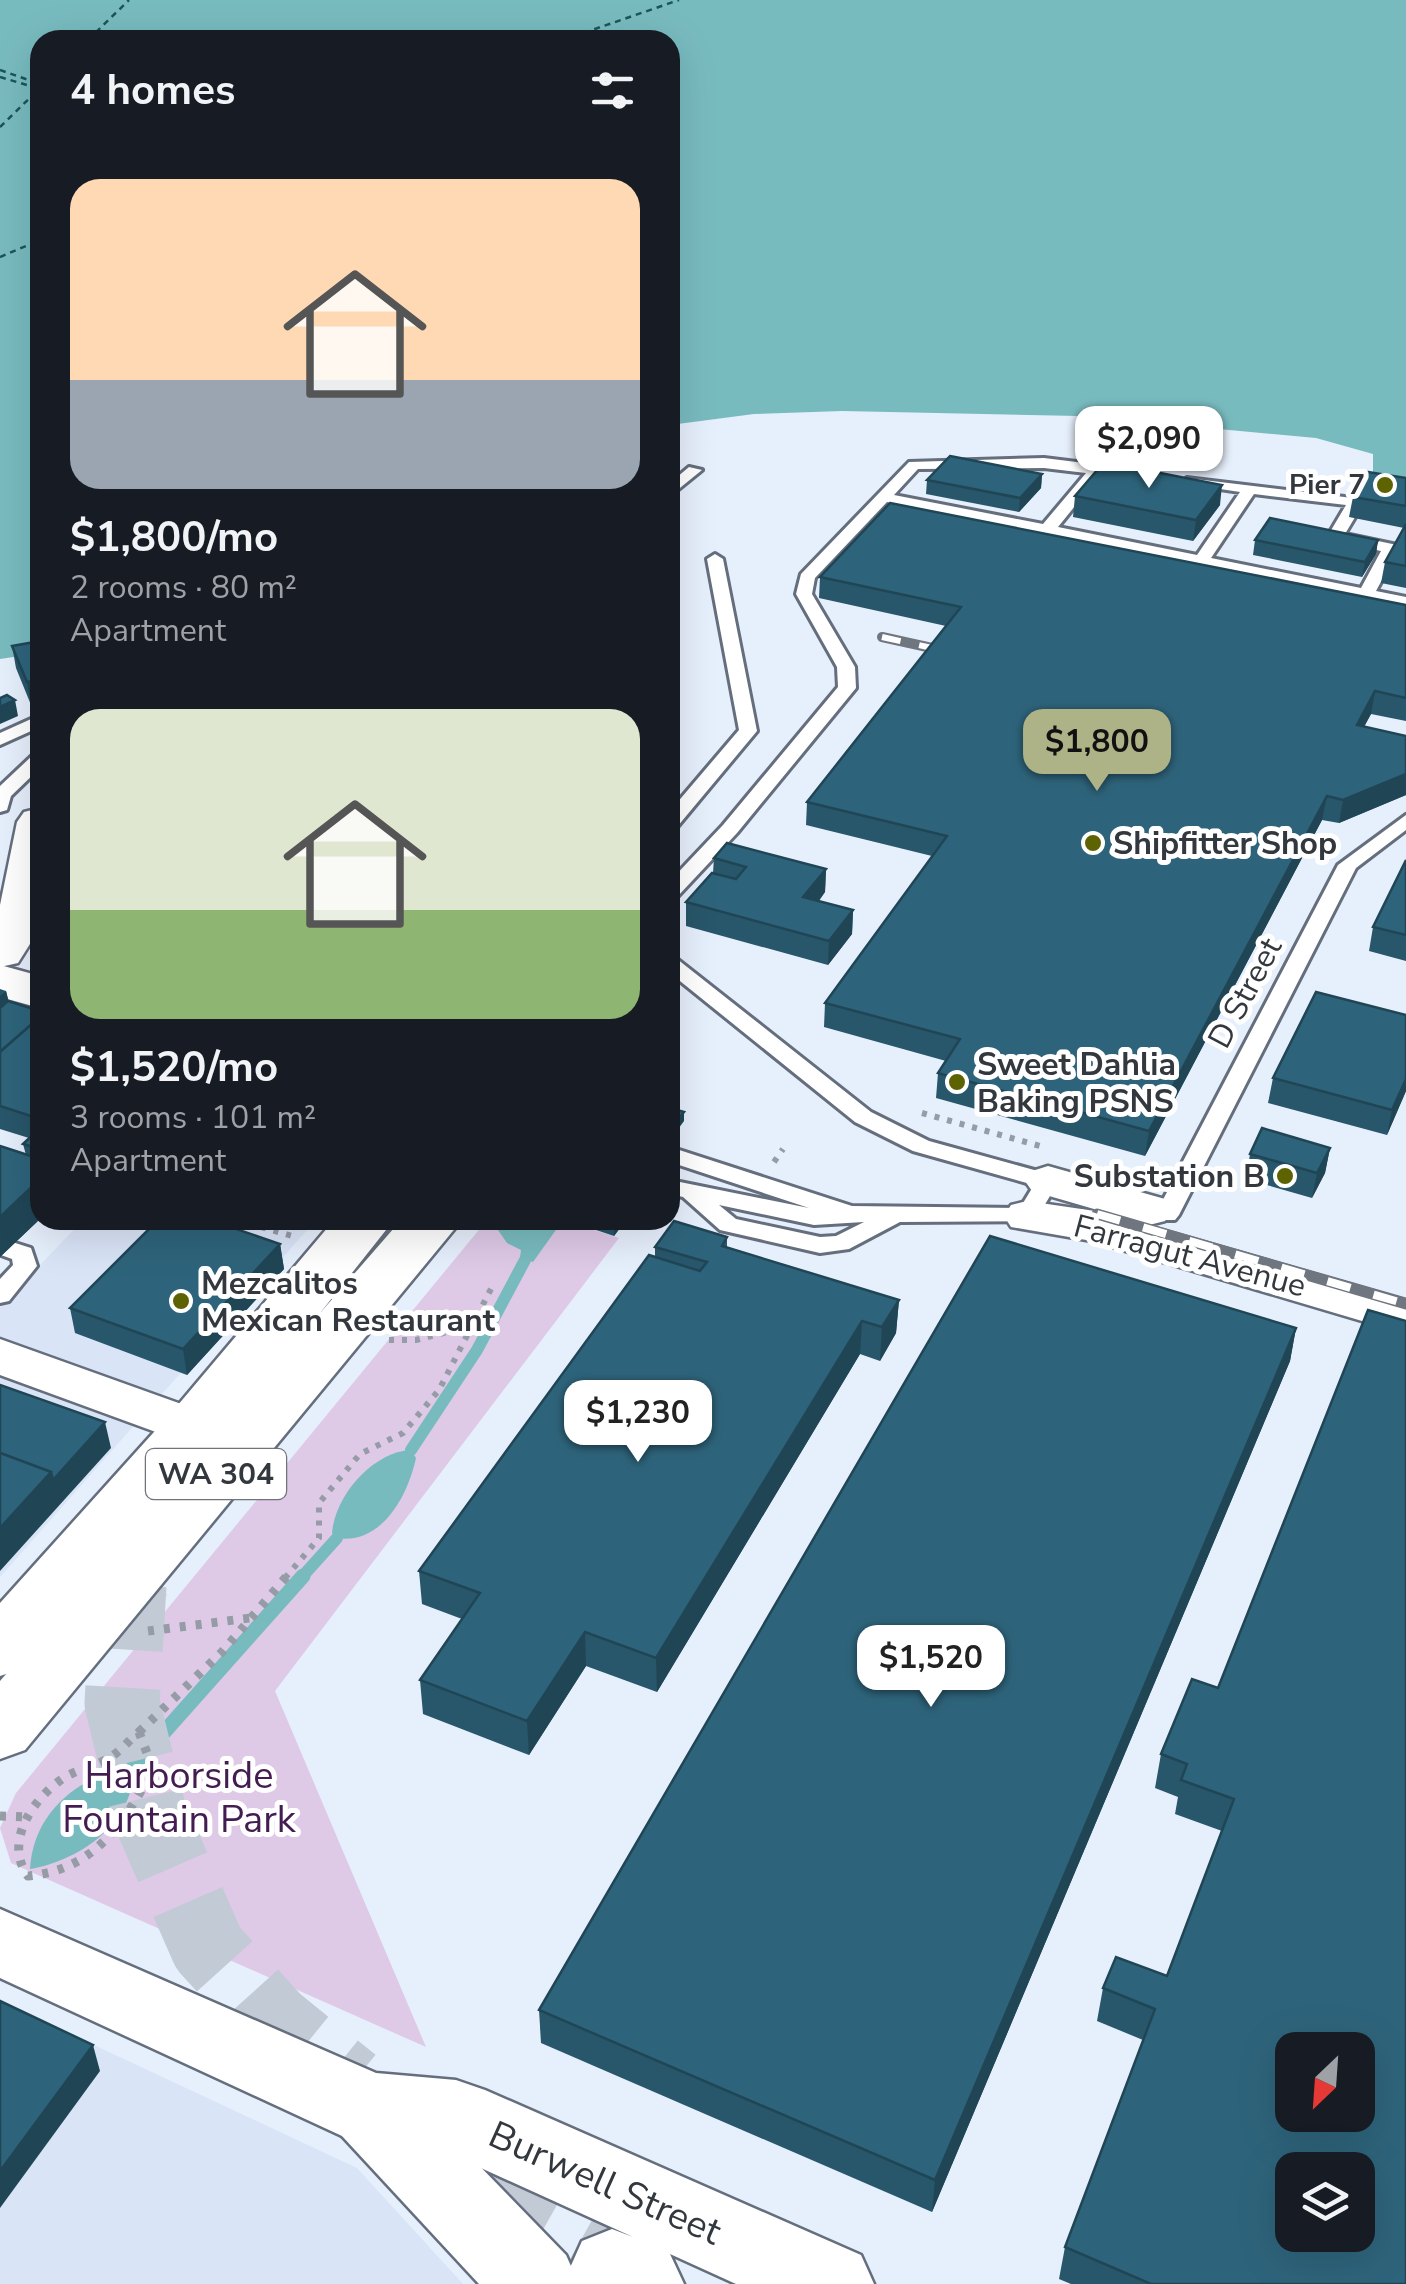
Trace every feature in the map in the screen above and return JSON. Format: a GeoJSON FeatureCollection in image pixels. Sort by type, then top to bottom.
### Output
{"type":"FeatureCollection","features":[{"type":"Feature","properties":{"kind":"main road"},"geometry":{"type":"LineString","coordinates":[[0,952],[16,930],[30,878]]}},
{"type":"Feature","properties":{"kind":"main road"},"geometry":{"type":"LineString","coordinates":[[0,980],[30,990]]}},
{"type":"Feature","properties":{"kind":"main road"},"geometry":{"type":"LineString","coordinates":[[0,1649],[194,1428],[358,1230]]}},
{"type":"Feature","properties":{"kind":"main road","name":"WA 304"},"geometry":{"type":"LineString","coordinates":[[0,1730],[425,1230]]}},
{"type":"Feature","properties":{"kind":"main road","name":"Burwell Street"},"geometry":{"type":"LineString","coordinates":[[0,1942],[371,2110],[596,2280]]}},
{"type":"Feature","properties":{"kind":"main road","name":"Burwell Street"},"geometry":{"type":"LineString","coordinates":[[371,2110],[456,2116],[831,2284]]}},
{"type":"Feature","properties":{"kind":"street","name":"Farragut Avenue"},"geometry":{"type":"LineString","coordinates":[[1042,1182],[1406,1284]]}},
{"type":"Feature","properties":{"kind":"street","name":"Farragut Avenue"},"geometry":{"type":"LineString","coordinates":[[1042,1182],[1096,1226],[1406,1316]]}},
{"type":"Feature","properties":{"kind":"street"},"geometry":{"type":"LineString","coordinates":[[0,1356],[194,1428]]}},
{"type":"Feature","properties":{"kind":"lane"},"geometry":{"type":"LineString","coordinates":[[680,883],[848,688],[846,667],[804,594],[807,578],[914,465],[1044,463],[1135,474]]}},
{"type":"Feature","properties":{"kind":"lane"},"geometry":{"type":"LineString","coordinates":[[680,482],[694,470]]}},
{"type":"Feature","properties":{"kind":"lane"},"geometry":{"type":"LineString","coordinates":[[1048,530],[1096,470]]}},
{"type":"Feature","properties":{"kind":"lane"},"geometry":{"type":"LineString","coordinates":[[1173,479],[1356,502],[1335,537],[1391,548],[1366,594]]}},
{"type":"Feature","properties":{"kind":"lane"},"geometry":{"type":"LineString","coordinates":[[1201,560],[1250,488]]}},
{"type":"Feature","properties":{"kind":"lane"},"geometry":{"type":"LineString","coordinates":[[884,496],[1406,602]]}},
{"type":"Feature","properties":{"kind":"lane"},"geometry":{"type":"LineString","coordinates":[[680,812],[748,731],[715,560]]}},
{"type":"Feature","properties":{"kind":"lane"},"geometry":{"type":"LineString","coordinates":[[0,740],[30,725]]}},
{"type":"Feature","properties":{"kind":"lane"},"geometry":{"type":"LineString","coordinates":[[0,806],[2,794],[30,767]]}},
{"type":"Feature","properties":{"kind":"lane","name":"D Street"},"geometry":{"type":"LineString","coordinates":[[1166,1215],[1348,865],[1406,821]]}},
{"type":"Feature","properties":{"kind":"lane"},"geometry":{"type":"LineString","coordinates":[[680,971],[863,1117],[921,1146],[1042,1182]]}},
{"type":"Feature","properties":{"kind":"lane","name":"Farragut Avenue"},"geometry":{"type":"LineString","coordinates":[[680,1157],[850,1214]]}},
{"type":"Feature","properties":{"kind":"lane","name":"Farragut Avenue"},"geometry":{"type":"LineString","coordinates":[[680,1190],[814,1218],[895,1215],[1042,1182]]}},
{"type":"Feature","properties":{"kind":"lane"},"geometry":{"type":"LineString","coordinates":[[680,1190],[728,1225],[820,1245],[841,1243],[895,1215]]}},
{"type":"Feature","properties":{"kind":"lane"},"geometry":{"type":"LineString","coordinates":[[0,1295],[25,1266],[22,1254],[8,1249]]}},
{"type":"Feature","properties":{"kind":"path"},"geometry":{"type":"LineString","coordinates":[[920,1112],[1042,1182]]}},
{"type":"Feature","properties":{"kind":"path"},"geometry":{"type":"LineString","coordinates":[[262,1230],[300,1238]]}},
{"type":"Feature","properties":{"kind":"path"},"geometry":{"type":"LineString","coordinates":[[138,1730],[153,1770],[125,1824],[80,1863],[48,1876],[28,1876],[17,1861],[18,1834],[28,1818],[64,1778],[112,1757],[138,1730],[222,1652],[319,1538],[320,1502],[360,1454],[402,1433],[438,1390],[494,1282]]}},
{"type":"Feature","properties":{"kind":"path"},"geometry":{"type":"LineString","coordinates":[[379,1340],[416,1340],[471,1326]]}},
{"type":"Feature","properties":{"kind":"path"},"geometry":{"type":"LineString","coordinates":[[141,1630],[164,1632],[251,1618]]}},
{"type":"Feature","properties":{"kind":"path"},"geometry":{"type":"LineString","coordinates":[[0,1816],[28,1818]]}},
{"type":"Feature","properties":{"kind":"shaded area"},"geometry":{"type":"Polygon","coordinates":[[[0,0],[1406,0],[1406,498],[1345,470],[1073,427],[797,422],[680,442],[680,30],[30,30],[30,654],[0,659],[0,0]]]}},
{"type":"Feature","properties":{"kind":"shaded area"},"geometry":{"type":"Polygon","coordinates":[[[73,1230],[307,1230],[0,1577],[0,1307],[73,1230]]]}},
{"type":"Feature","properties":{"kind":"shaded area"},"geometry":{"type":"Polygon","coordinates":[[[498,1230],[556,1230],[533,1262],[520,1258],[521,1250],[507,1243],[498,1230]]]}},
{"type":"Feature","properties":{"kind":"shaded area"},"geometry":{"type":"Polygon","coordinates":[[[411,1450],[416,1458],[407,1487],[380,1526],[353,1538],[337,1538],[332,1533],[340,1504],[358,1478],[383,1458],[411,1450]]]}},
{"type":"Feature","properties":{"kind":"shaded area"},"geometry":{"type":"Polygon","coordinates":[[[133,1767],[125,1805],[101,1836],[67,1857],[30,1869],[40,1830],[62,1800],[95,1778],[133,1767]]]}},
{"type":"Feature","properties":{"kind":"shaded area"},"geometry":{"type":"Polygon","coordinates":[[[0,2001],[357,2168],[463,2284],[0,2284],[0,2001]]]}},
{"type":"Feature","properties":{"kind":"green space","name":"Harborside Fountain Park"},"geometry":{"type":"Polygon","coordinates":[[[479,1230],[594,1230],[619,1238],[275,1691],[426,2047],[11,1863],[0,1828],[16,1793],[479,1230]]]}},
{"type":"Feature","properties":{"kind":"pier"},"geometry":{"type":"Polygon","coordinates":[[[842,411],[1079,416],[1316,438],[1373,454],[1373,473],[1361,487],[1357,486],[1359,482],[1343,475],[1292,463],[1073,432],[932,436],[797,427],[680,445],[680,424],[754,414],[842,411]]]}},
{"type":"Feature","properties":{"kind":"building"},"geometry":{"type":"Polygon","coordinates":[[[950,456],[1042,474],[1020,498],[927,480],[950,456]]]}},
{"type":"Feature","properties":{"kind":"building"},"geometry":{"type":"Polygon","coordinates":[[[1104,462],[1222,485],[1196,520],[1075,496],[1104,462]]]}},
{"type":"Feature","properties":{"kind":"building"},"geometry":{"type":"Polygon","coordinates":[[[1368,472],[1406,478],[1406,506],[1353,497],[1368,472]]]}},
{"type":"Feature","properties":{"kind":"building","name":"Shipfitter Shop"},"geometry":{"type":"Polygon","coordinates":[[[890,503],[1406,605],[1406,698],[1375,691],[1357,725],[1406,736],[1406,774],[1343,800],[1327,796],[1149,1131],[938,1073],[960,1039],[825,1003],[947,836],[807,802],[961,607],[820,577],[890,503]]]}},
{"type":"Feature","properties":{"kind":"building"},"geometry":{"type":"Polygon","coordinates":[[[1270,518],[1378,540],[1365,562],[1255,540],[1270,518]]]}},
{"type":"Feature","properties":{"kind":"building"},"geometry":{"type":"Polygon","coordinates":[[[1406,524],[1406,566],[1385,562],[1406,524]]]}},
{"type":"Feature","properties":{"kind":"building"},"geometry":{"type":"Polygon","coordinates":[[[30,643],[30,682],[27,682],[12,646],[30,643]]]}},
{"type":"Feature","properties":{"kind":"building"},"geometry":{"type":"Polygon","coordinates":[[[7,695],[15,700],[0,707],[0,698],[7,695]]]}},
{"type":"Feature","properties":{"kind":"building"},"geometry":{"type":"Polygon","coordinates":[[[727,843],[826,869],[803,897],[853,910],[829,941],[686,902],[712,873],[736,879],[746,867],[714,858],[727,843]]]}},
{"type":"Feature","properties":{"kind":"building"},"geometry":{"type":"Polygon","coordinates":[[[1406,860],[1406,935],[1373,927],[1406,860]]]}},
{"type":"Feature","properties":{"kind":"building"},"geometry":{"type":"Polygon","coordinates":[[[1316,992],[1406,1015],[1406,1079],[1392,1110],[1273,1078],[1316,992]]]}},
{"type":"Feature","properties":{"kind":"building"},"geometry":{"type":"Polygon","coordinates":[[[8,1001],[30,1008],[30,1026],[0,1052],[0,1008],[8,1001]]]}},
{"type":"Feature","properties":{"kind":"building"},"geometry":{"type":"Polygon","coordinates":[[[30,1026],[30,1116],[0,1106],[0,1052],[30,1026]]]}},
{"type":"Feature","properties":{"kind":"building"},"geometry":{"type":"Polygon","coordinates":[[[1262,1128],[1330,1148],[1317,1173],[1250,1154],[1262,1128]]]}},
{"type":"Feature","properties":{"kind":"building"},"geometry":{"type":"Polygon","coordinates":[[[0,1146],[30,1156],[30,1188],[0,1217],[0,1146]]]}},
{"type":"Feature","properties":{"kind":"building"},"geometry":{"type":"Polygon","coordinates":[[[680,1223],[727,1237],[722,1246],[899,1300],[882,1327],[862,1321],[656,1658],[585,1632],[527,1721],[420,1680],[480,1593],[419,1571],[649,1255],[700,1271],[707,1262],[655,1247],[667,1230],[680,1230],[680,1223]]]}},
{"type":"Feature","properties":{"kind":"building","name":"Mezcalitos Mexican Restaurant"},"geometry":{"type":"Polygon","coordinates":[[[148,1230],[239,1230],[280,1244],[183,1349],[70,1308],[148,1230]]]}},
{"type":"Feature","properties":{"kind":"building"},"geometry":{"type":"Polygon","coordinates":[[[990,1236],[1296,1328],[935,2180],[539,2010],[990,1236]]]}},
{"type":"Feature","properties":{"kind":"building"},"geometry":{"type":"Polygon","coordinates":[[[1368,1310],[1406,1321],[1406,2284],[1151,2284],[1065,2247],[1155,2009],[1103,1988],[1116,1957],[1167,1976],[1234,1799],[1181,1780],[1187,1764],[1161,1754],[1192,1679],[1218,1688],[1368,1310]]]}},
{"type":"Feature","properties":{"kind":"building"},"geometry":{"type":"Polygon","coordinates":[[[0,1385],[105,1422],[53,1480],[51,1472],[0,1453],[0,1385]]]}},
{"type":"Feature","properties":{"kind":"building"},"geometry":{"type":"Polygon","coordinates":[[[0,1453],[51,1472],[0,1528],[0,1453]]]}},
{"type":"Feature","properties":{"kind":"building"},"geometry":{"type":"Polygon","coordinates":[[[0,2001],[93,2045],[0,2171],[0,2001]]]}},
{"type":"Feature","properties":{"kind":"waterway"},"geometry":{"type":"LineString","coordinates":[[411,1450],[477,1350],[525,1260]]}},
{"type":"Feature","properties":{"kind":"waterway"},"geometry":{"type":"LineString","coordinates":[[301,1578],[337,1538]]}},
{"type":"Feature","properties":{"kind":"waterway"},"geometry":{"type":"LineString","coordinates":[[133,1767],[303,1576]]}},
{"type":"Feature","properties":{"kind":"ferry route"},"geometry":{"type":"LineString","coordinates":[[98,30],[129,0]]}},
{"type":"Feature","properties":{"kind":"ferry route"},"geometry":{"type":"LineString","coordinates":[[592,30],[679,0]]}},
{"type":"Feature","properties":{"kind":"ferry route"},"geometry":{"type":"LineString","coordinates":[[0,70],[30,80]]}},
{"type":"Feature","properties":{"kind":"ferry route"},"geometry":{"type":"LineString","coordinates":[[0,77],[30,86]]}},
{"type":"Feature","properties":{"kind":"ferry route"},"geometry":{"type":"LineString","coordinates":[[0,127],[30,98]]}},
{"type":"Feature","properties":{"kind":"ferry route"},"geometry":{"type":"LineString","coordinates":[[0,257],[30,244]]}},
{"type":"Feature","properties":{"kind":"tunnel"},"geometry":{"type":"LineString","coordinates":[[132,1578],[143,1557]]}},
{"type":"Feature","properties":{"kind":"tunnel"},"geometry":{"type":"LineString","coordinates":[[134,1576],[129,1585],[122,1703],[149,1813],[208,1948],[274,2021],[352,2084]]}},
{"type":"Feature","properties":{"kind":"tunnel"},"geometry":{"type":"LineString","coordinates":[[481,2188],[520,2218],[612,2270]]}},
{"type":"Feature","properties":{"kind":"railway"},"geometry":{"type":"LineString","coordinates":[[882,637],[941,650]]}},
{"type":"Feature","properties":{"kind":"railway"},"geometry":{"type":"LineString","coordinates":[[1097,1214],[1406,1304]]}},
{"type":"Feature","properties":{"kind":"place","name":"Pier 7"},"geometry":{"type":"Point","coordinates":[1385,485]}},
{"type":"Feature","properties":{"kind":"place","name":"Shipfitter Shop"},"geometry":{"type":"Point","coordinates":[1093,843]}},
{"type":"Feature","properties":{"kind":"place","name":"Sweet Dahlia Baking PSNS"},"geometry":{"type":"Point","coordinates":[957,1082]}},
{"type":"Feature","properties":{"kind":"place","name":"Substation B"},"geometry":{"type":"Point","coordinates":[1285,1176]}},
{"type":"Feature","properties":{"kind":"place","name":"Mezcalitos Mexican Restaurant"},"geometry":{"type":"Point","coordinates":[181,1301]}}]}
